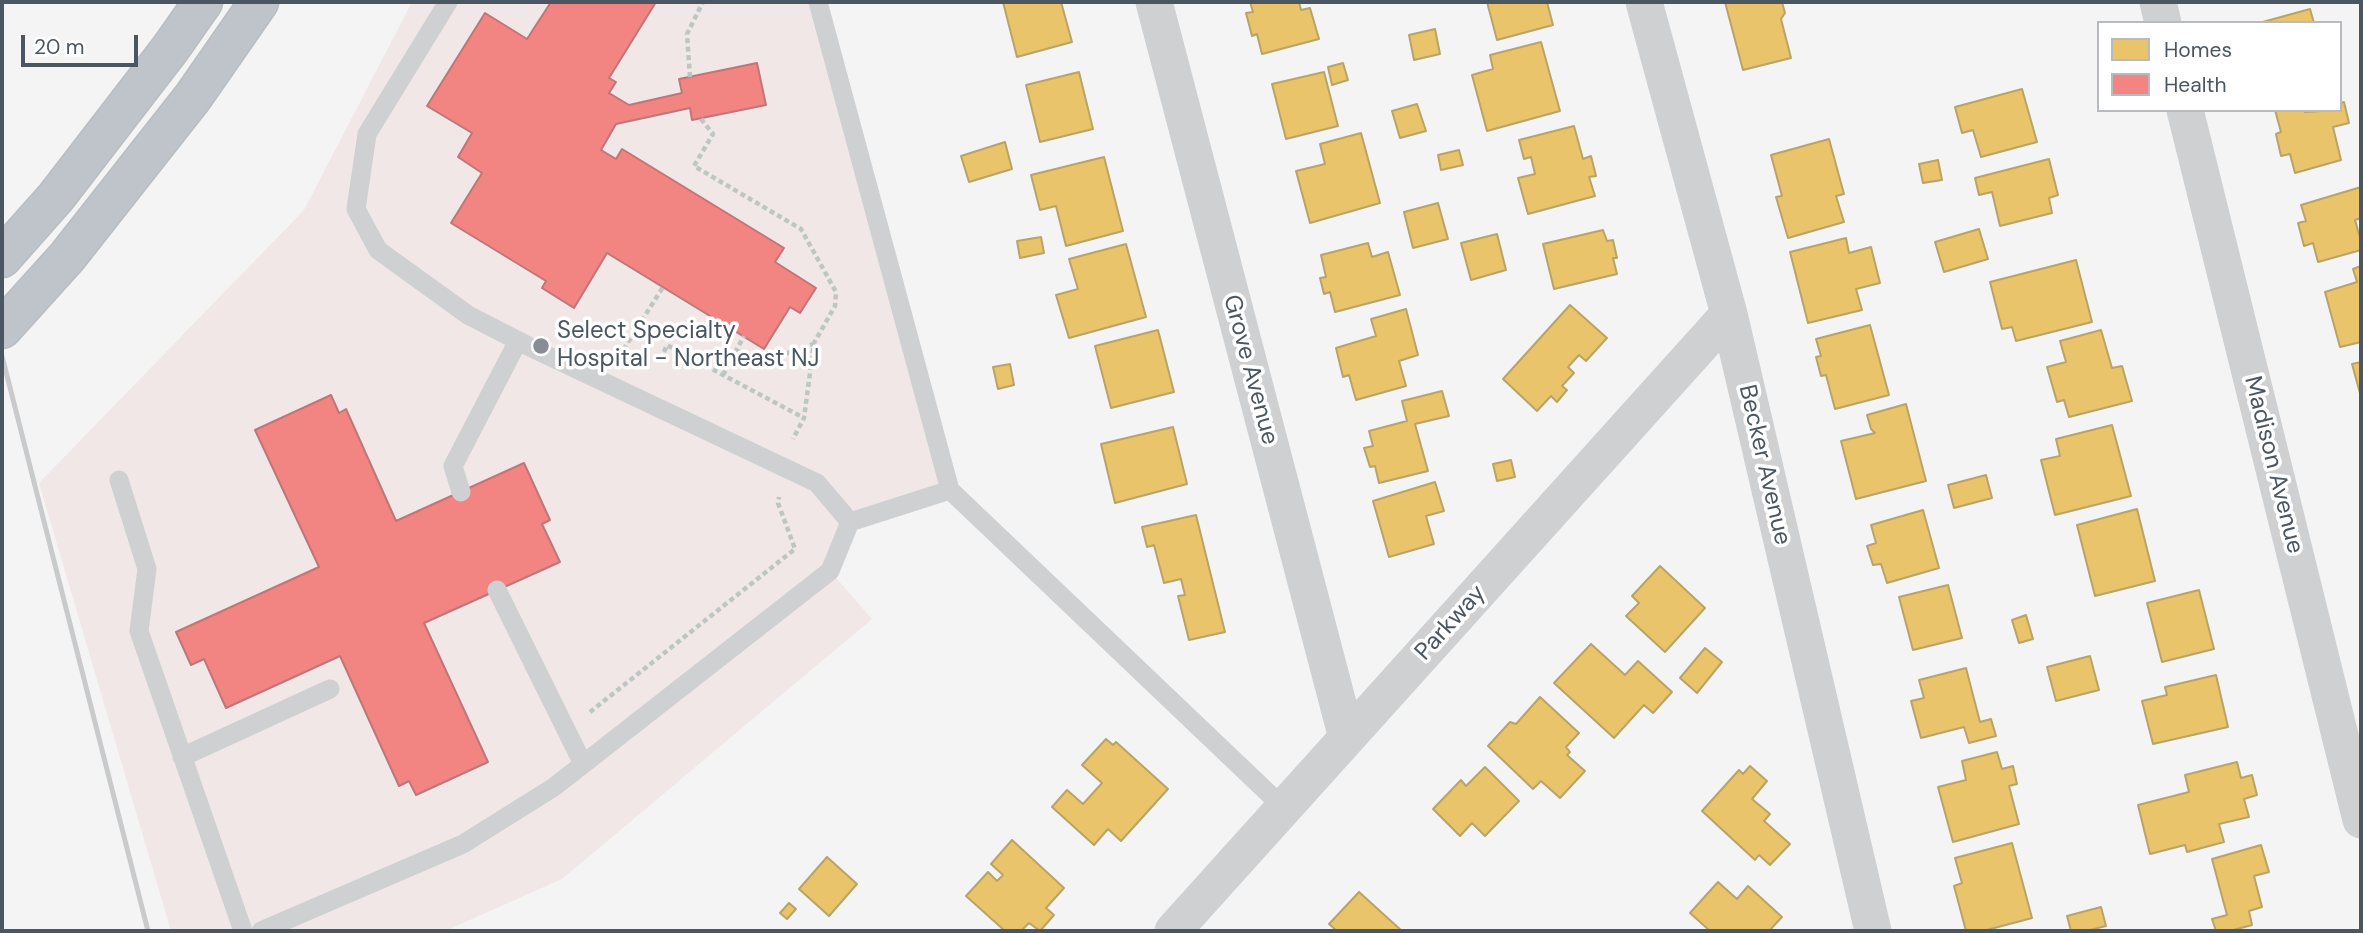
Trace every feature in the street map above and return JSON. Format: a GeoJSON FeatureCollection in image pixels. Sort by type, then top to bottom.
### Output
{"type":"FeatureCollection","features":[{"type":"Feature","properties":{"kind":"highway"},"geometry":{"type":"LineString","coordinates":[[2,258],[56,197],[203,2]]}},
{"type":"Feature","properties":{"kind":"highway"},"geometry":{"type":"LineString","coordinates":[[2,329],[68,257],[193,97],[259,2]]}},
{"type":"Feature","properties":{"kind":"street","name":"Grove Avenue"},"geometry":{"type":"LineString","coordinates":[[1154,2],[1347,738]]}},
{"type":"Feature","properties":{"kind":"street","name":"Becker Avenue"},"geometry":{"type":"LineString","coordinates":[[1644,2],[1729,314],[1873,931]]}},
{"type":"Feature","properties":{"kind":"street"},"geometry":{"type":"LineString","coordinates":[[2158,2],[2163,21]]}},
{"type":"Feature","properties":{"kind":"street","name":"Madison Avenue"},"geometry":{"type":"LineString","coordinates":[[2185,112],[2361,820]]}},
{"type":"Feature","properties":{"kind":"street","name":"Parkway"},"geometry":{"type":"LineString","coordinates":[[1173,931],[1729,314]]}},
{"type":"Feature","properties":{"kind":"lane"},"geometry":{"type":"LineString","coordinates":[[448,2],[367,134],[356,209],[378,250],[468,315],[817,483],[850,522]]}},
{"type":"Feature","properties":{"kind":"lane"},"geometry":{"type":"LineString","coordinates":[[818,2],[950,490],[1285,808]]}},
{"type":"Feature","properties":{"kind":"lane"},"geometry":{"type":"LineString","coordinates":[[461,492],[453,466],[518,341]]}},
{"type":"Feature","properties":{"kind":"lane"},"geometry":{"type":"LineString","coordinates":[[120,480],[147,569],[139,631],[243,931]]}},
{"type":"Feature","properties":{"kind":"lane"},"geometry":{"type":"LineString","coordinates":[[261,931],[463,844],[554,787],[830,570],[850,522],[950,490]]}},
{"type":"Feature","properties":{"kind":"lane"},"geometry":{"type":"LineString","coordinates":[[497,590],[583,764]]}},
{"type":"Feature","properties":{"kind":"lane"},"geometry":{"type":"LineString","coordinates":[[182,757],[330,689]]}},
{"type":"Feature","properties":{"kind":"path"},"geometry":{"type":"LineString","coordinates":[[690,77],[687,34],[704,2]]}},
{"type":"Feature","properties":{"kind":"path"},"geometry":{"type":"LineString","coordinates":[[566,731],[795,550],[778,503],[783,467],[789,447],[804,418],[814,343],[835,306],[836,292],[801,229],[694,166],[713,134],[701,119]]}},
{"type":"Feature","properties":{"kind":"path"},"geometry":{"type":"LineString","coordinates":[[603,382],[663,287]]}},
{"type":"Feature","properties":{"kind":"path"},"geometry":{"type":"LineString","coordinates":[[723,375],[744,336]]}},
{"type":"Feature","properties":{"kind":"path"},"geometry":{"type":"LineString","coordinates":[[736,351],[765,357],[789,353],[814,343]]}},
{"type":"Feature","properties":{"kind":"path"},"geometry":{"type":"LineString","coordinates":[[664,352],[667,345],[804,418]]}},
{"type":"Feature","properties":{"kind":"shaded area","name":"Select Specialty Hospital - Northeast NJ"},"geometry":{"type":"Polygon","coordinates":[[[412,2],[818,2],[950,490],[850,522],[830,571],[872,619],[562,879],[445,931],[171,931],[39,483],[304,210],[412,2]]]}},
{"type":"Feature","properties":{"kind":"building: Homes"},"geometry":{"type":"Polygon","coordinates":[[[1003,2],[1061,2],[1072,42],[1017,57],[1003,2]]]}},
{"type":"Feature","properties":{"kind":"building: Homes"},"geometry":{"type":"Polygon","coordinates":[[[1250,2],[1299,2],[1301,10],[1310,8],[1319,39],[1262,54],[1257,34],[1252,36],[1246,13],[1253,12],[1250,2]]]}},
{"type":"Feature","properties":{"kind":"building: Homes"},"geometry":{"type":"Polygon","coordinates":[[[1487,2],[1547,2],[1553,25],[1497,40],[1487,2]]]}},
{"type":"Feature","properties":{"kind":"building: Homes"},"geometry":{"type":"Polygon","coordinates":[[[1725,2],[1782,2],[1785,13],[1781,19],[1791,58],[1743,70],[1725,2]]]}},
{"type":"Feature","properties":{"kind":"building: Homes"},"geometry":{"type":"Polygon","coordinates":[[[2310,9],[2313,21],[2266,21],[2310,9]]]}},
{"type":"Feature","properties":{"kind":"building: Homes"},"geometry":{"type":"Polygon","coordinates":[[[1435,29],[1440,54],[1414,60],[1409,35],[1435,29]]]}},
{"type":"Feature","properties":{"kind":"building: Homes"},"geometry":{"type":"Polygon","coordinates":[[[1541,42],[1560,111],[1487,131],[1472,75],[1493,69],[1490,55],[1541,42]]]}},
{"type":"Feature","properties":{"kind":"building: Homes"},"geometry":{"type":"Polygon","coordinates":[[[1343,63],[1348,80],[1332,85],[1328,67],[1343,63]]]}},
{"type":"Feature","properties":{"kind":"building: Homes"},"geometry":{"type":"Polygon","coordinates":[[[1079,72],[1093,129],[1040,142],[1026,85],[1079,72]]]}},
{"type":"Feature","properties":{"kind":"building: Homes"},"geometry":{"type":"Polygon","coordinates":[[[1324,72],[1338,126],[1286,139],[1272,84],[1324,72]]]}},
{"type":"Feature","properties":{"kind":"building: Homes"},"geometry":{"type":"Polygon","coordinates":[[[2022,89],[2037,142],[1981,157],[1973,130],[1962,133],[1955,107],[2022,89]]]}},
{"type":"Feature","properties":{"kind":"building: Homes"},"geometry":{"type":"Polygon","coordinates":[[[2342,102],[2349,123],[2333,127],[2341,160],[2295,173],[2290,154],[2281,156],[2276,134],[2281,132],[2276,112],[2342,112],[2342,102]]]}},
{"type":"Feature","properties":{"kind":"building: Homes"},"geometry":{"type":"Polygon","coordinates":[[[1417,104],[1426,131],[1400,138],[1392,111],[1417,104]]]}},
{"type":"Feature","properties":{"kind":"building: Homes"},"geometry":{"type":"Polygon","coordinates":[[[1574,126],[1583,159],[1591,156],[1596,176],[1589,177],[1595,196],[1528,214],[1518,178],[1535,174],[1531,157],[1524,159],[1519,140],[1574,126]]]}},
{"type":"Feature","properties":{"kind":"building: Homes"},"geometry":{"type":"Polygon","coordinates":[[[1361,133],[1380,203],[1310,223],[1296,171],[1325,164],[1320,144],[1361,133]]]}},
{"type":"Feature","properties":{"kind":"building: Homes"},"geometry":{"type":"Polygon","coordinates":[[[1829,139],[1844,194],[1836,196],[1844,222],[1788,238],[1776,197],[1782,196],[1771,155],[1829,139]]]}},
{"type":"Feature","properties":{"kind":"building: Homes"},"geometry":{"type":"Polygon","coordinates":[[[1005,142],[1012,169],[969,182],[961,156],[1005,142]]]}},
{"type":"Feature","properties":{"kind":"building: Homes"},"geometry":{"type":"Polygon","coordinates":[[[1459,150],[1463,165],[1441,170],[1438,155],[1459,150]]]}},
{"type":"Feature","properties":{"kind":"building: Homes"},"geometry":{"type":"Polygon","coordinates":[[[1104,157],[1123,231],[1066,246],[1056,206],[1040,210],[1031,175],[1104,157]]]}},
{"type":"Feature","properties":{"kind":"building: Homes"},"geometry":{"type":"Polygon","coordinates":[[[2049,159],[2058,195],[2049,198],[2052,213],[2000,226],[1992,192],[1979,195],[1975,178],[2049,159]]]}},
{"type":"Feature","properties":{"kind":"building: Homes"},"geometry":{"type":"Polygon","coordinates":[[[1938,160],[1942,180],[1923,183],[1919,164],[1938,160]]]}},
{"type":"Feature","properties":{"kind":"building: Homes"},"geometry":{"type":"Polygon","coordinates":[[[2361,187],[2361,218],[2355,220],[2361,250],[2318,262],[2313,243],[2304,246],[2298,223],[2306,221],[2301,205],[2361,187]]]}},
{"type":"Feature","properties":{"kind":"building: Homes"},"geometry":{"type":"Polygon","coordinates":[[[1438,203],[1448,239],[1413,248],[1404,212],[1438,203]]]}},
{"type":"Feature","properties":{"kind":"building: Homes"},"geometry":{"type":"Polygon","coordinates":[[[1979,229],[1988,259],[1944,272],[1935,242],[1979,229]]]}},
{"type":"Feature","properties":{"kind":"building: Homes"},"geometry":{"type":"Polygon","coordinates":[[[1603,230],[1607,241],[1613,240],[1617,258],[1613,258],[1617,274],[1554,289],[1543,244],[1603,230]]]}},
{"type":"Feature","properties":{"kind":"building: Homes"},"geometry":{"type":"Polygon","coordinates":[[[1497,234],[1506,270],[1471,280],[1461,243],[1497,234]]]}},
{"type":"Feature","properties":{"kind":"building: Homes"},"geometry":{"type":"Polygon","coordinates":[[[1041,237],[1044,253],[1020,258],[1017,241],[1041,237]]]}},
{"type":"Feature","properties":{"kind":"building: Homes"},"geometry":{"type":"Polygon","coordinates":[[[1846,238],[1849,253],[1871,247],[1880,283],[1856,289],[1862,310],[1808,323],[1790,252],[1846,238]]]}},
{"type":"Feature","properties":{"kind":"building: Homes"},"geometry":{"type":"Polygon","coordinates":[[[1368,243],[1372,257],[1388,252],[1400,295],[1335,312],[1330,292],[1324,294],[1320,278],[1326,277],[1321,255],[1368,243]]]}},
{"type":"Feature","properties":{"kind":"building: Homes"},"geometry":{"type":"Polygon","coordinates":[[[1126,244],[1146,317],[1069,338],[1056,295],[1078,289],[1069,259],[1126,244]]]}},
{"type":"Feature","properties":{"kind":"building: Homes"},"geometry":{"type":"Polygon","coordinates":[[[2076,260],[2092,322],[2016,341],[2012,327],[2002,329],[1990,282],[2076,260]]]}},
{"type":"Feature","properties":{"kind":"building: Homes"},"geometry":{"type":"Polygon","coordinates":[[[2361,266],[2361,342],[2340,347],[2325,292],[2357,282],[2353,269],[2361,266]]]}},
{"type":"Feature","properties":{"kind":"building: Homes"},"geometry":{"type":"Polygon","coordinates":[[[1570,305],[1607,338],[1586,361],[1579,355],[1568,367],[1574,373],[1562,386],[1567,390],[1557,402],[1551,396],[1537,411],[1503,379],[1570,305]]]}},
{"type":"Feature","properties":{"kind":"building: Homes"},"geometry":{"type":"Polygon","coordinates":[[[1406,309],[1418,355],[1399,361],[1406,386],[1356,400],[1349,375],[1343,377],[1336,348],[1376,336],[1371,319],[1406,309]]]}},
{"type":"Feature","properties":{"kind":"building: Homes"},"geometry":{"type":"Polygon","coordinates":[[[1870,325],[1889,395],[1835,409],[1826,375],[1821,376],[1816,357],[1821,356],[1816,339],[1870,325]]]}},
{"type":"Feature","properties":{"kind":"building: Homes"},"geometry":{"type":"Polygon","coordinates":[[[1158,330],[1174,392],[1111,408],[1095,346],[1158,330]]]}},
{"type":"Feature","properties":{"kind":"building: Homes"},"geometry":{"type":"Polygon","coordinates":[[[2101,330],[2112,368],[2122,366],[2132,401],[2069,417],[2064,400],[2057,402],[2047,367],[2066,362],[2060,341],[2101,330]]]}},
{"type":"Feature","properties":{"kind":"building: Homes"},"geometry":{"type":"Polygon","coordinates":[[[2361,362],[2361,397],[2352,364],[2361,362]]]}},
{"type":"Feature","properties":{"kind":"building: Homes"},"geometry":{"type":"Polygon","coordinates":[[[1010,364],[1014,385],[998,389],[993,367],[1010,364]]]}},
{"type":"Feature","properties":{"kind":"building: Homes"},"geometry":{"type":"Polygon","coordinates":[[[1442,391],[1449,416],[1415,424],[1428,471],[1379,483],[1375,466],[1370,467],[1364,448],[1373,446],[1369,431],[1407,421],[1402,401],[1442,391]]]}},
{"type":"Feature","properties":{"kind":"building: Homes"},"geometry":{"type":"Polygon","coordinates":[[[1906,404],[1926,481],[1856,499],[1841,441],[1875,433],[1867,415],[1906,404]]]}},
{"type":"Feature","properties":{"kind":"building: Homes"},"geometry":{"type":"Polygon","coordinates":[[[2112,425],[2131,496],[2055,515],[2041,460],[2060,456],[2056,439],[2112,425]]]}},
{"type":"Feature","properties":{"kind":"building: Homes"},"geometry":{"type":"Polygon","coordinates":[[[1173,427],[1187,484],[1115,503],[1101,444],[1173,427]]]}},
{"type":"Feature","properties":{"kind":"building: Homes"},"geometry":{"type":"Polygon","coordinates":[[[1511,460],[1515,477],[1497,481],[1493,464],[1511,460]]]}},
{"type":"Feature","properties":{"kind":"building: Homes"},"geometry":{"type":"Polygon","coordinates":[[[1986,475],[1992,498],[1954,508],[1948,485],[1986,475]]]}},
{"type":"Feature","properties":{"kind":"building: Homes"},"geometry":{"type":"Polygon","coordinates":[[[1435,482],[1444,511],[1426,516],[1434,544],[1389,557],[1373,501],[1435,482]]]}},
{"type":"Feature","properties":{"kind":"building: Homes"},"geometry":{"type":"Polygon","coordinates":[[[2137,509],[2155,581],[2095,596],[2077,525],[2137,509]]]}},
{"type":"Feature","properties":{"kind":"building: Homes"},"geometry":{"type":"Polygon","coordinates":[[[1923,510],[1939,568],[1887,583],[1881,564],[1873,565],[1867,546],[1876,543],[1871,525],[1923,510]]]}},
{"type":"Feature","properties":{"kind":"building: Homes"},"geometry":{"type":"Polygon","coordinates":[[[1196,515],[1225,632],[1189,640],[1178,596],[1185,595],[1181,579],[1164,583],[1154,545],[1147,547],[1142,527],[1196,515]]]}},
{"type":"Feature","properties":{"kind":"building: Homes"},"geometry":{"type":"Polygon","coordinates":[[[1660,566],[1705,608],[1665,652],[1626,616],[1639,603],[1632,596],[1660,566]]]}},
{"type":"Feature","properties":{"kind":"building: Homes"},"geometry":{"type":"Polygon","coordinates":[[[1948,585],[1962,638],[1913,650],[1899,597],[1948,585]]]}},
{"type":"Feature","properties":{"kind":"building: Homes"},"geometry":{"type":"Polygon","coordinates":[[[2199,590],[2214,649],[2162,662],[2147,603],[2199,590]]]}},
{"type":"Feature","properties":{"kind":"building: Homes"},"geometry":{"type":"Polygon","coordinates":[[[2026,615],[2033,639],[2019,643],[2012,620],[2026,615]]]}},
{"type":"Feature","properties":{"kind":"building: Homes"},"geometry":{"type":"Polygon","coordinates":[[[1591,644],[1625,675],[1638,661],[1672,692],[1653,713],[1644,705],[1614,738],[1554,683],[1591,644]]]}},
{"type":"Feature","properties":{"kind":"building: Homes"},"geometry":{"type":"Polygon","coordinates":[[[1705,648],[1722,662],[1697,693],[1680,678],[1705,648]]]}},
{"type":"Feature","properties":{"kind":"building: Homes"},"geometry":{"type":"Polygon","coordinates":[[[2090,656],[2099,690],[2056,701],[2047,667],[2090,656]]]}},
{"type":"Feature","properties":{"kind":"building: Homes"},"geometry":{"type":"Polygon","coordinates":[[[1966,668],[1980,722],[1991,719],[1996,736],[1969,743],[1964,727],[1921,738],[1911,701],[1924,698],[1919,680],[1966,668]]]}},
{"type":"Feature","properties":{"kind":"building: Homes"},"geometry":{"type":"Polygon","coordinates":[[[2216,675],[2228,727],[2153,744],[2142,701],[2167,695],[2165,687],[2216,675]]]}},
{"type":"Feature","properties":{"kind":"building: Homes"},"geometry":{"type":"Polygon","coordinates":[[[1540,697],[1579,733],[1566,747],[1570,752],[1567,755],[1585,771],[1560,798],[1541,781],[1533,789],[1488,746],[1510,722],[1516,724],[1540,697]]]}},
{"type":"Feature","properties":{"kind":"building: Homes"},"geometry":{"type":"Polygon","coordinates":[[[1106,739],[1113,745],[1116,742],[1168,789],[1121,841],[1108,829],[1094,845],[1052,807],[1067,790],[1083,804],[1102,783],[1082,765],[1106,739]]]}},
{"type":"Feature","properties":{"kind":"building: Homes"},"geometry":{"type":"Polygon","coordinates":[[[1997,752],[2002,769],[2013,766],[2017,784],[2009,786],[2019,824],[1953,842],[1938,787],[1966,780],[1962,761],[1997,752]]]}},
{"type":"Feature","properties":{"kind":"building: Homes"},"geometry":{"type":"Polygon","coordinates":[[[2237,762],[2241,778],[2252,775],[2257,795],[2244,799],[2249,817],[2219,824],[2224,842],[2187,852],[2185,845],[2150,854],[2138,805],[2189,792],[2185,775],[2237,762]]]}},
{"type":"Feature","properties":{"kind":"building: Homes"},"geometry":{"type":"Polygon","coordinates":[[[1750,766],[1767,781],[1752,799],[1770,814],[1764,821],[1790,844],[1770,865],[1759,855],[1755,860],[1702,811],[1739,770],[1743,774],[1750,766]]]}},
{"type":"Feature","properties":{"kind":"building: Homes"},"geometry":{"type":"Polygon","coordinates":[[[1485,767],[1519,801],[1485,836],[1472,823],[1460,836],[1433,809],[1461,780],[1466,786],[1485,767]]]}},
{"type":"Feature","properties":{"kind":"building: Homes"},"geometry":{"type":"Polygon","coordinates":[[[1012,840],[1064,888],[1046,908],[1054,915],[1040,931],[1029,923],[1021,931],[1005,931],[966,896],[988,872],[997,881],[1003,875],[991,864],[1012,840]]]}},
{"type":"Feature","properties":{"kind":"building: Homes"},"geometry":{"type":"Polygon","coordinates":[[[2012,843],[2032,918],[1983,931],[1966,931],[1954,886],[1962,883],[1955,858],[2012,843]]]}},
{"type":"Feature","properties":{"kind":"building: Homes"},"geometry":{"type":"Polygon","coordinates":[[[2261,845],[2269,872],[2254,876],[2262,907],[2249,911],[2252,925],[2230,931],[2216,931],[2212,919],[2227,915],[2212,859],[2261,845]]]}},
{"type":"Feature","properties":{"kind":"building: Homes"},"geometry":{"type":"Polygon","coordinates":[[[827,857],[857,884],[829,916],[799,889],[827,857]]]}},
{"type":"Feature","properties":{"kind":"building: Homes"},"geometry":{"type":"Polygon","coordinates":[[[1718,882],[1737,899],[1748,886],[1782,917],[1769,931],[1710,931],[1690,913],[1718,882]]]}},
{"type":"Feature","properties":{"kind":"building: Homes"},"geometry":{"type":"Polygon","coordinates":[[[1359,892],[1402,931],[1337,931],[1329,924],[1359,892]]]}},
{"type":"Feature","properties":{"kind":"building: Homes"},"geometry":{"type":"Polygon","coordinates":[[[789,903],[796,909],[787,919],[780,913],[789,903]]]}},
{"type":"Feature","properties":{"kind":"building: Homes"},"geometry":{"type":"Polygon","coordinates":[[[2101,907],[2106,926],[2086,931],[2071,931],[2067,916],[2101,907]]]}},
{"type":"Feature","properties":{"kind":"building: Health"},"geometry":{"type":"Polygon","coordinates":[[[551,2],[656,2],[609,78],[616,82],[609,93],[629,105],[682,93],[679,79],[757,63],[766,105],[692,120],[690,108],[616,124],[601,150],[616,159],[622,149],[784,248],[775,262],[816,288],[800,313],[790,307],[764,349],[607,253],[574,308],[542,288],[546,281],[451,223],[482,173],[458,157],[472,133],[427,106],[485,13],[527,39],[551,2]]]}},
{"type":"Feature","properties":{"kind":"building: Health"},"geometry":{"type":"Polygon","coordinates":[[[331,395],[339,413],[346,409],[396,521],[524,463],[550,520],[542,524],[560,562],[424,623],[488,762],[416,795],[409,781],[399,786],[340,656],[226,708],[204,659],[191,665],[176,632],[319,567],[255,430],[331,395]]]}},
{"type":"Feature","properties":{"kind":"railway"},"geometry":{"type":"LineString","coordinates":[[2,356],[148,931]]}},
{"type":"Feature","properties":{"kind":"place","name":"Select Specialty Hospital - Northeast NJ"},"geometry":{"type":"Point","coordinates":[541,346]}}]}
